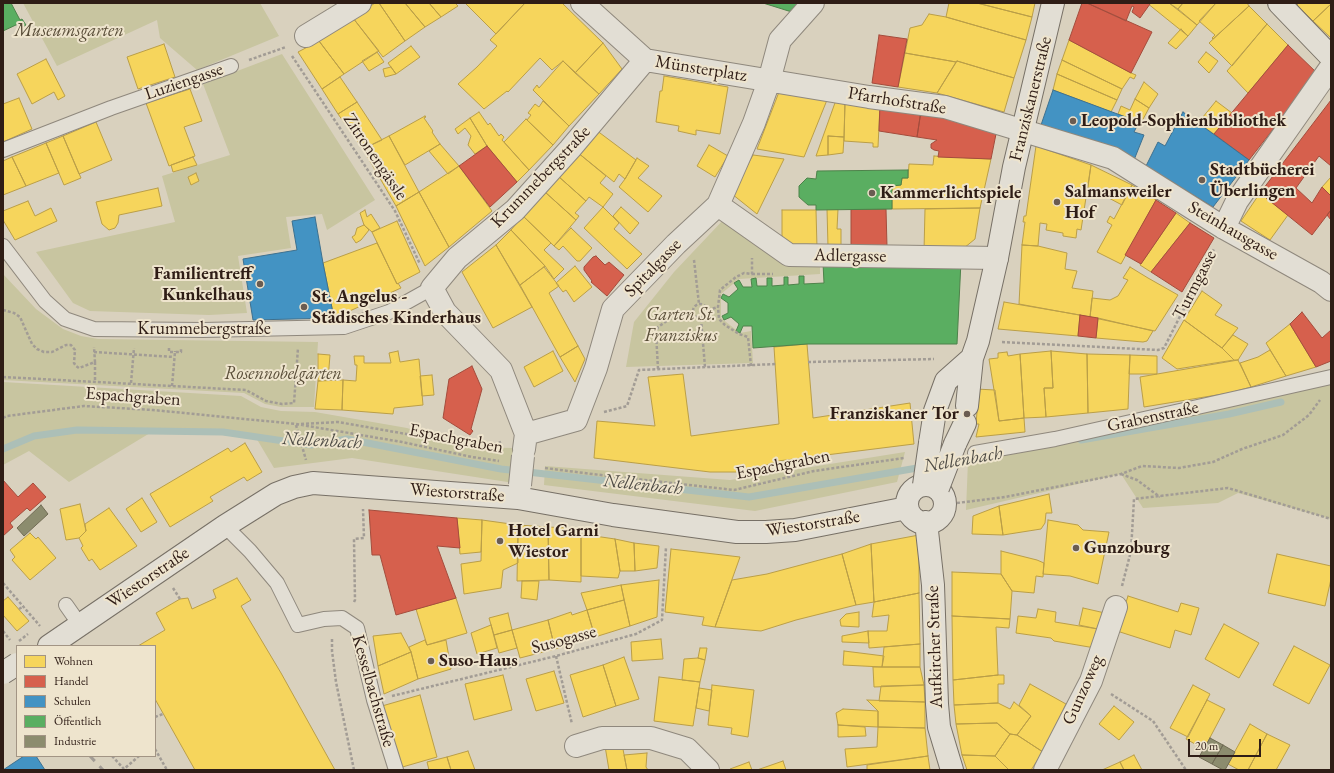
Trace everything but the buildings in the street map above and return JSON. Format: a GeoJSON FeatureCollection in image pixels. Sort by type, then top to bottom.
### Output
{"type":"FeatureCollection","features":[{"type":"Feature","properties":{"kind":"street"},"geometry":{"type":"LineString","coordinates":[[306,36],[360,3]]}},
{"type":"Feature","properties":{"kind":"street","name":"Münsterplatz"},"geometry":{"type":"LineString","coordinates":[[582,3],[645,60],[770,81]]}},
{"type":"Feature","properties":{"kind":"street","name":"Spitalgasse"},"geometry":{"type":"LineString","coordinates":[[576,420],[596,368],[614,309],[676,244],[718,205],[754,123],[770,81],[780,40],[813,3]]}},
{"type":"Feature","properties":{"kind":"street","name":"Franziskanerstraße"},"geometry":{"type":"LineString","coordinates":[[936,492],[966,414],[975,350],[997,258],[1014,167],[1053,3]]}},
{"type":"Feature","properties":{"kind":"street"},"geometry":{"type":"LineString","coordinates":[[1279,3],[1331,57]]}},
{"type":"Feature","properties":{"kind":"street","name":"Krummebergstraße"},"geometry":{"type":"LineString","coordinates":[[432,288],[457,258],[515,210],[570,149],[645,60]]}},
{"type":"Feature","properties":{"kind":"street","name":"Turmgasse"},"geometry":{"type":"LineString","coordinates":[[1224,228],[1237,201],[1331,67]]}},
{"type":"Feature","properties":{"kind":"street","name":"Pfarrhofstraße"},"geometry":{"type":"LineString","coordinates":[[770,81],[869,97],[945,107],[1023,130]]}},
{"type":"Feature","properties":{"kind":"street","name":"Steinhausgasse"},"geometry":{"type":"LineString","coordinates":[[1023,130],[1113,158],[1224,228],[1321,282],[1331,290]]}},
{"type":"Feature","properties":{"kind":"street","name":"Adlergasse"},"geometry":{"type":"LineString","coordinates":[[718,205],[789,255],[997,258]]}},
{"type":"Feature","properties":{"kind":"street"},"geometry":{"type":"LineString","coordinates":[[432,288],[445,312],[501,370],[526,434],[532,462],[519,492]]}},
{"type":"Feature","properties":{"kind":"street"},"geometry":{"type":"LineString","coordinates":[[936,492],[918,486],[913,490],[909,496],[907,508],[914,518],[926,522],[937,519],[941,515],[936,492],[930,443],[935,411],[946,381],[975,350]]}},
{"type":"Feature","properties":{"kind":"street"},"geometry":{"type":"LineString","coordinates":[[526,434],[576,420]]}},
{"type":"Feature","properties":{"kind":"street","name":"Wiestorstraße"},"geometry":{"type":"LineString","coordinates":[[51,645],[225,526],[276,494],[294,487],[313,483],[519,492],[667,523],[737,532],[795,530],[907,508]]}},
{"type":"Feature","properties":{"kind":"street","name":"Aufkircher Straße"},"geometry":{"type":"LineString","coordinates":[[926,522],[933,585],[939,727],[952,770]]}},
{"type":"Feature","properties":{"kind":"street","name":"Gunzoweg"},"geometry":{"type":"LineString","coordinates":[[1045,770],[1091,681],[1116,608]]}},
{"type":"Feature","properties":{"kind":"street"},"geometry":{"type":"LineString","coordinates":[[3,673],[16,654]]}},
{"type":"Feature","properties":{"kind":"street"},"geometry":{"type":"LineString","coordinates":[[576,746],[602,738],[651,738],[687,749],[708,770]]}},
{"type":"Feature","properties":{"kind":"lane","name":"Luziengasse"},"geometry":{"type":"LineString","coordinates":[[3,150],[111,108],[231,66]]}},
{"type":"Feature","properties":{"kind":"lane","name":"Krummebergstraße"},"geometry":{"type":"LineString","coordinates":[[3,246],[45,301],[65,319],[94,329],[204,330],[344,327],[389,312],[432,288]]}},
{"type":"Feature","properties":{"kind":"lane","name":"Grabenstraße"},"geometry":{"type":"LineString","coordinates":[[975,453],[1055,439],[1331,377]]}},
{"type":"Feature","properties":{"kind":"lane","name":"Kesselbachstraße"},"geometry":{"type":"LineString","coordinates":[[225,526],[250,551],[277,583],[298,625],[324,619],[337,619],[357,628],[374,700],[396,770]]}},
{"type":"Feature","properties":{"kind":"lane"},"geometry":{"type":"LineString","coordinates":[[66,605],[80,625]]}},
{"type":"Feature","properties":{"kind":"path","name":"Luziengasse"},"geometry":{"type":"LineString","coordinates":[[231,66],[286,46],[306,36]]}},
{"type":"Feature","properties":{"kind":"path","name":"Zitronengässle"},"geometry":{"type":"LineString","coordinates":[[286,46],[395,211],[432,288]]}},
{"type":"Feature","properties":{"kind":"path","name":"Turmgasse"},"geometry":{"type":"LineString","coordinates":[[975,350],[1158,350],[1164,348],[1224,228]]}},
{"type":"Feature","properties":{"kind":"path"},"geometry":{"type":"LineString","coordinates":[[751,366],[748,337],[739,334],[719,319],[718,307],[720,290],[736,277],[744,273],[752,274],[752,254]]}},
{"type":"Feature","properties":{"kind":"path"},"geometry":{"type":"LineString","coordinates":[[693,256],[699,304]]}},
{"type":"Feature","properties":{"kind":"path"},"geometry":{"type":"LineString","coordinates":[[701,319],[696,317],[693,312],[694,306],[699,304],[705,305],[708,310]]}},
{"type":"Feature","properties":{"kind":"path"},"geometry":{"type":"LineString","coordinates":[[708,310],[718,307]]}},
{"type":"Feature","properties":{"kind":"path"},"geometry":{"type":"LineString","coordinates":[[3,310],[14,313],[20,317],[32,344],[37,349],[44,352],[52,352],[66,345],[71,345],[75,350],[74,364],[76,366],[79,368],[95,362]]}},
{"type":"Feature","properties":{"kind":"path"},"geometry":{"type":"LineString","coordinates":[[701,319],[706,316],[708,310]]}},
{"type":"Feature","properties":{"kind":"path"},"geometry":{"type":"LineString","coordinates":[[658,369],[656,332],[658,326],[674,316],[693,312]]}},
{"type":"Feature","properties":{"kind":"path"},"geometry":{"type":"LineString","coordinates":[[701,319],[705,367]]}},
{"type":"Feature","properties":{"kind":"path"},"geometry":{"type":"LineString","coordinates":[[94,329],[95,381]]}},
{"type":"Feature","properties":{"kind":"path"},"geometry":{"type":"LineString","coordinates":[[131,383],[134,344]]}},
{"type":"Feature","properties":{"kind":"path"},"geometry":{"type":"LineString","coordinates":[[172,386],[175,352],[181,352],[181,344]]}},
{"type":"Feature","properties":{"kind":"path"},"geometry":{"type":"LineString","coordinates":[[3,376],[246,390],[266,401],[282,404],[294,404],[298,346]]}},
{"type":"Feature","properties":{"kind":"path"},"geometry":{"type":"LineString","coordinates":[[808,362],[975,350]]}},
{"type":"Feature","properties":{"kind":"path"},"geometry":{"type":"LineString","coordinates":[[94,352],[174,357]]}},
{"type":"Feature","properties":{"kind":"path"},"geometry":{"type":"LineString","coordinates":[[576,420],[627,406],[639,370],[776,364]]}},
{"type":"Feature","properties":{"kind":"path"},"geometry":{"type":"LineString","coordinates":[[936,492],[1005,497],[1121,474],[1142,466],[1179,468],[1214,462],[1242,449],[1283,435],[1309,415],[1324,396]]}},
{"type":"Feature","properties":{"kind":"path","name":"Espachgraben"},"geometry":{"type":"LineString","coordinates":[[3,418],[7,416],[84,406],[153,410],[296,424],[402,442],[472,457],[500,461]]}},
{"type":"Feature","properties":{"kind":"path"},"geometry":{"type":"LineString","coordinates":[[302,448],[296,424],[338,422],[469,445],[496,444],[526,434]]}},
{"type":"Feature","properties":{"kind":"path","name":"Espachgraben"},"geometry":{"type":"LineString","coordinates":[[532,462],[592,474],[734,490],[814,471],[903,458]]}},
{"type":"Feature","properties":{"kind":"path"},"geometry":{"type":"LineString","coordinates":[[1121,474],[1138,480],[1160,497]]}},
{"type":"Feature","properties":{"kind":"path"},"geometry":{"type":"LineString","coordinates":[[354,770],[335,674],[332,651],[337,619],[356,600],[354,539],[364,538],[362,486]]}},
{"type":"Feature","properties":{"kind":"path"},"geometry":{"type":"LineString","coordinates":[[1116,608],[1131,550],[1134,499],[1228,488],[1331,519]]}},
{"type":"Feature","properties":{"kind":"path","name":"Susogasse"},"geometry":{"type":"LineString","coordinates":[[374,700],[556,656],[636,634],[662,620],[667,523]]}},
{"type":"Feature","properties":{"kind":"path"},"geometry":{"type":"LineString","coordinates":[[3,583],[24,606],[19,609]]}},
{"type":"Feature","properties":{"kind":"path"},"geometry":{"type":"LineString","coordinates":[[24,645],[40,626]]}},
{"type":"Feature","properties":{"kind":"path"},"geometry":{"type":"LineString","coordinates":[[3,631],[10,640]]}},
{"type":"Feature","properties":{"kind":"path"},"geometry":{"type":"LineString","coordinates":[[556,656],[576,746]]}},
{"type":"Feature","properties":{"kind":"path"},"geometry":{"type":"LineString","coordinates":[[1091,681],[1153,721],[1186,770]]}},
{"type":"Feature","properties":{"kind":"path"},"geometry":{"type":"LineString","coordinates":[[156,718],[163,714]]}},
{"type":"Feature","properties":{"kind":"path"},"geometry":{"type":"LineString","coordinates":[[156,751],[167,770]]}},
{"type":"Feature","properties":{"kind":"path"},"geometry":{"type":"LineString","coordinates":[[113,757],[124,769],[138,757]]}},
{"type":"Feature","properties":{"kind":"green space","name":"Museumsgarten"},"geometry":{"type":"Polygon","coordinates":[[[23,3],[260,3],[279,36],[197,70],[160,38],[157,20],[57,66],[23,3]]]}},
{"type":"Feature","properties":{"kind":"green space"},"geometry":{"type":"Polygon","coordinates":[[[282,54],[375,200],[327,230],[322,214],[286,217],[291,248],[238,256],[247,313],[209,315],[90,311],[73,303],[36,252],[175,222],[162,176],[230,155],[203,84],[282,54]]]}},
{"type":"Feature","properties":{"kind":"green space","name":"Garten St. Franziskus"},"geometry":{"type":"Polygon","coordinates":[[[726,217],[820,262],[820,274],[739,279],[721,294],[721,318],[740,333],[751,331],[753,363],[626,367],[634,322],[674,272],[726,217]]]}},
{"type":"Feature","properties":{"kind":"green space","name":"Rosennobelgärten"},"geometry":{"type":"Polygon","coordinates":[[[3,274],[36,309],[63,329],[81,336],[98,339],[318,342],[314,407],[281,407],[265,404],[244,393],[3,380],[3,274]]]}},
{"type":"Feature","properties":{"kind":"green space"},"geometry":{"type":"Polygon","coordinates":[[[3,382],[241,396],[261,407],[281,411],[315,412],[407,428],[466,447],[513,448],[521,455],[514,483],[352,458],[274,468],[255,436],[150,433],[69,482],[29,451],[3,465],[3,382]]]}},
{"type":"Feature","properties":{"kind":"green space"},"geometry":{"type":"Polygon","coordinates":[[[1331,383],[1331,519],[1238,493],[1218,503],[1143,508],[1121,474],[966,510],[968,461],[1331,383]]]}},
{"type":"Feature","properties":{"kind":"green space"},"geometry":{"type":"Polygon","coordinates":[[[905,452],[897,482],[755,511],[544,485],[545,466],[730,480],[905,452]]]}},
{"type":"Feature","properties":{"kind":"waterway","name":"Nellenbach"},"geometry":{"type":"LineString","coordinates":[[1081,440],[1229,414],[1281,402]]}},
{"type":"Feature","properties":{"kind":"waterway","name":"Nellenbach"},"geometry":{"type":"LineString","coordinates":[[3,449],[34,436],[77,430],[223,432],[311,445],[347,439],[501,469],[749,497],[923,467]]}},
{"type":"Feature","properties":{"kind":"waterway","name":"Nellenbach"},"geometry":{"type":"LineString","coordinates":[[951,462],[980,457]]}},
{"type":"Feature","properties":{"kind":"railway"},"geometry":{"type":"LineString","coordinates":[[3,660],[16,674]]}},
{"type":"Feature","properties":{"kind":"railway"},"geometry":{"type":"LineString","coordinates":[[91,757],[103,770]]}},
{"type":"Feature","properties":{"kind":"place","name":"Leopold-Sophienbibliothek"},"geometry":{"type":"Point","coordinates":[1073,121]}},
{"type":"Feature","properties":{"kind":"place","name":"Stadtbücherei Überlingen"},"geometry":{"type":"Point","coordinates":[1202,180]}},
{"type":"Feature","properties":{"kind":"place","name":"Kammerlichtspiele"},"geometry":{"type":"Point","coordinates":[872,193]}},
{"type":"Feature","properties":{"kind":"place","name":"Salmansweiler Hof"},"geometry":{"type":"Point","coordinates":[1057,202]}},
{"type":"Feature","properties":{"kind":"place","name":"Familientreff Kunkelhaus"},"geometry":{"type":"Point","coordinates":[260,284]}},
{"type":"Feature","properties":{"kind":"place","name":"St. Angelus - Städisches Kinderhaus"},"geometry":{"type":"Point","coordinates":[304,307]}},
{"type":"Feature","properties":{"kind":"place","name":"Franziskaner Tor"},"geometry":{"type":"Point","coordinates":[967,414]}},
{"type":"Feature","properties":{"kind":"place","name":"Hotel Garni Wiestor"},"geometry":{"type":"Point","coordinates":[500,541]}},
{"type":"Feature","properties":{"kind":"place","name":"Gunzoburg"},"geometry":{"type":"Point","coordinates":[1076,548]}},
{"type":"Feature","properties":{"kind":"place","name":"Suso-Haus"},"geometry":{"type":"Point","coordinates":[431,661]}}]}
